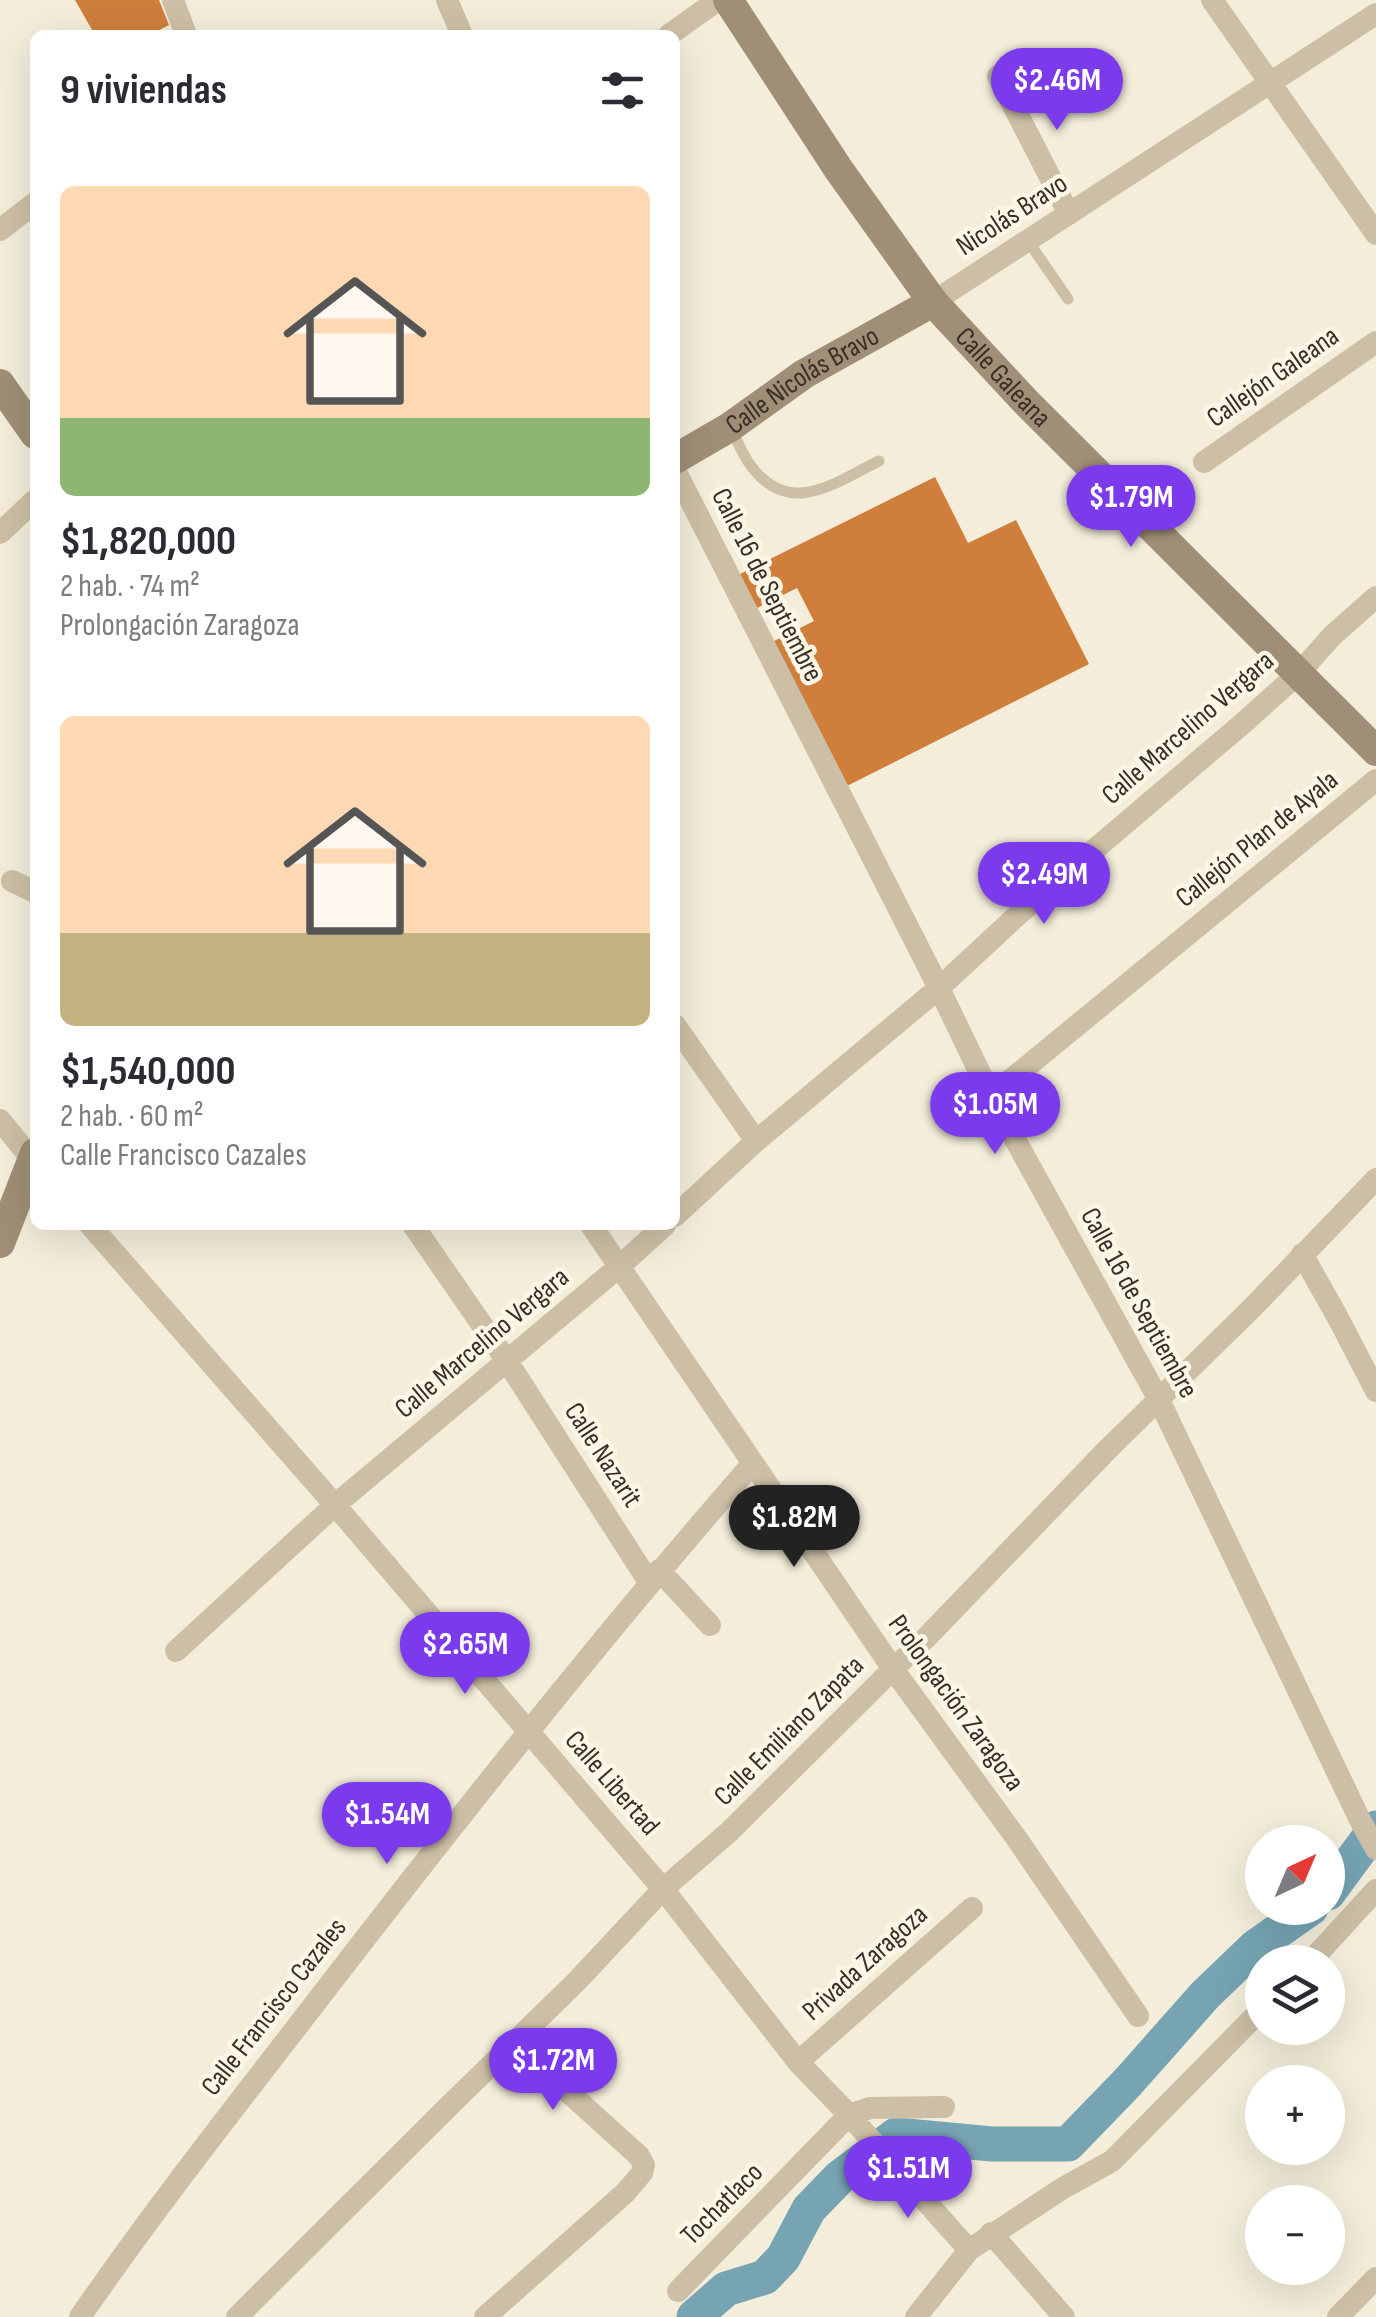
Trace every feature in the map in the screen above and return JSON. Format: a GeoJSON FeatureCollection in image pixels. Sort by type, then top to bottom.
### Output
{"type":"FeatureCollection","features":[{"type":"Feature","properties":{"kind":"main road","name":"Calle Galeana"},"geometry":{"type":"LineString","coordinates":[[728,0],[839,170],[932,302],[1025,401],[1376,751]]}},
{"type":"Feature","properties":{"kind":"main road","name":"Calle Nicolás Bravo"},"geometry":{"type":"LineString","coordinates":[[680,456],[804,374],[932,302]]}},
{"type":"Feature","properties":{"kind":"main road"},"geometry":{"type":"LineString","coordinates":[[0,384],[30,427]]}},
{"type":"Feature","properties":{"kind":"main road"},"geometry":{"type":"LineString","coordinates":[[0,1243],[30,1168]]}},
{"type":"Feature","properties":{"kind":"street"},"geometry":{"type":"LineString","coordinates":[[174,0],[184,30]]}},
{"type":"Feature","properties":{"kind":"street"},"geometry":{"type":"LineString","coordinates":[[447,0],[460,30]]}},
{"type":"Feature","properties":{"kind":"street"},"geometry":{"type":"LineString","coordinates":[[676,30],[718,0]]}},
{"type":"Feature","properties":{"kind":"street"},"geometry":{"type":"LineString","coordinates":[[1212,0],[1376,234]]}},
{"type":"Feature","properties":{"kind":"street","name":"Nicolás Bravo"},"geometry":{"type":"LineString","coordinates":[[932,302],[1376,14]]}},
{"type":"Feature","properties":{"kind":"street"},"geometry":{"type":"LineString","coordinates":[[998,76],[1069,214]]}},
{"type":"Feature","properties":{"kind":"street"},"geometry":{"type":"LineString","coordinates":[[0,230],[30,207]]}},
{"type":"Feature","properties":{"kind":"street","name":"Callejón Galeana"},"geometry":{"type":"LineString","coordinates":[[1204,462],[1376,342]]}},
{"type":"Feature","properties":{"kind":"street","name":"Calle 16 de Septiembre"},"geometry":{"type":"LineString","coordinates":[[680,480],[991,1096],[1159,1400],[1376,1849]]}},
{"type":"Feature","properties":{"kind":"street"},"geometry":{"type":"LineString","coordinates":[[0,533],[30,505]]}},
{"type":"Feature","properties":{"kind":"street","name":"Calle Marcelino Vergara"},"geometry":{"type":"LineString","coordinates":[[680,1211],[756,1141],[939,988],[1022,911],[1298,674],[1333,635],[1376,597]]}},
{"type":"Feature","properties":{"kind":"street","name":"Callejón Plan de Ayala"},"geometry":{"type":"LineString","coordinates":[[991,1096],[1376,780]]}},
{"type":"Feature","properties":{"kind":"street"},"geometry":{"type":"LineString","coordinates":[[12,882],[30,890]]}},
{"type":"Feature","properties":{"kind":"street"},"geometry":{"type":"LineString","coordinates":[[680,1032],[756,1141]]}},
{"type":"Feature","properties":{"kind":"street"},"geometry":{"type":"LineString","coordinates":[[0,1120],[30,1154]]}},
{"type":"Feature","properties":{"kind":"street","name":"Calle Emiliano Zapata"},"geometry":{"type":"LineString","coordinates":[[238,2317],[577,1982],[663,1889],[730,1832],[926,1638],[1376,1179]]}},
{"type":"Feature","properties":{"kind":"street","name":"Calle Libertad"},"geometry":{"type":"LineString","coordinates":[[94,1230],[663,1889],[798,2062],[969,2250]]}},
{"type":"Feature","properties":{"kind":"street","name":"Calle Nazarit"},"geometry":{"type":"LineString","coordinates":[[416,1230],[654,1576],[710,1625]]}},
{"type":"Feature","properties":{"kind":"street","name":"Prolongación Zaragoza"},"geometry":{"type":"LineString","coordinates":[[595,1230],[893,1668],[1138,2016]]}},
{"type":"Feature","properties":{"kind":"street","name":"Calle Marcelino Vergara"},"geometry":{"type":"LineString","coordinates":[[176,1650],[335,1505],[660,1230]]}},
{"type":"Feature","properties":{"kind":"street"},"geometry":{"type":"LineString","coordinates":[[1302,1254],[1376,1391]]}},
{"type":"Feature","properties":{"kind":"street","name":"Calle Francisco Cazales"},"geometry":{"type":"LineString","coordinates":[[80,2317],[201,2151],[527,1730],[753,1463]]}},
{"type":"Feature","properties":{"kind":"street"},"geometry":{"type":"LineString","coordinates":[[1326,1945],[1376,1890]]}},
{"type":"Feature","properties":{"kind":"street","name":"Privada Zaragoza"},"geometry":{"type":"LineString","coordinates":[[798,2062],[972,1908]]}},
{"type":"Feature","properties":{"kind":"street"},"geometry":{"type":"LineString","coordinates":[[916,2317],[969,2250],[1112,2161],[1245,2027]]}},
{"type":"Feature","properties":{"kind":"street"},"geometry":{"type":"LineString","coordinates":[[485,2317],[625,2193],[644,2165],[514,2042]]}},
{"type":"Feature","properties":{"kind":"street"},"geometry":{"type":"LineString","coordinates":[[849,2115],[870,2108],[944,2108]]}},
{"type":"Feature","properties":{"kind":"street","name":"Tochatlaco"},"geometry":{"type":"LineString","coordinates":[[678,2290],[849,2115]]}},
{"type":"Feature","properties":{"kind":"street"},"geometry":{"type":"LineString","coordinates":[[991,2233],[1064,2317]]}},
{"type":"Feature","properties":{"kind":"street"},"geometry":{"type":"LineString","coordinates":[[1338,2317],[1376,2278]]}},
{"type":"Feature","properties":{"kind":"lane"},"geometry":{"type":"LineString","coordinates":[[1028,241],[1068,299]]}},
{"type":"Feature","properties":{"kind":"lane"},"geometry":{"type":"LineString","coordinates":[[730,426],[750,465],[777,490],[792,495],[822,489],[879,461]]}},
{"type":"Feature","properties":{"kind":"building"},"geometry":{"type":"Polygon","coordinates":[[[75,0],[159,0],[169,25],[160,30],[92,30],[75,0]]]}},
{"type":"Feature","properties":{"kind":"building"},"geometry":{"type":"Polygon","coordinates":[[[935,477],[968,543],[1016,520],[1089,664],[845,787],[772,642],[814,621],[797,588],[753,610],[736,576],[935,477]]]}},
{"type":"Feature","properties":{"kind":"waterway"},"geometry":{"type":"LineString","coordinates":[[1345,1870],[1376,1828]]}},
{"type":"Feature","properties":{"kind":"waterway"},"geometry":{"type":"LineString","coordinates":[[694,2317],[726,2289],[765,2277],[783,2258],[809,2209],[840,2177],[896,2135],[992,2144],[1068,2144],[1205,1995],[1255,1947],[1287,1925]]}}]}
